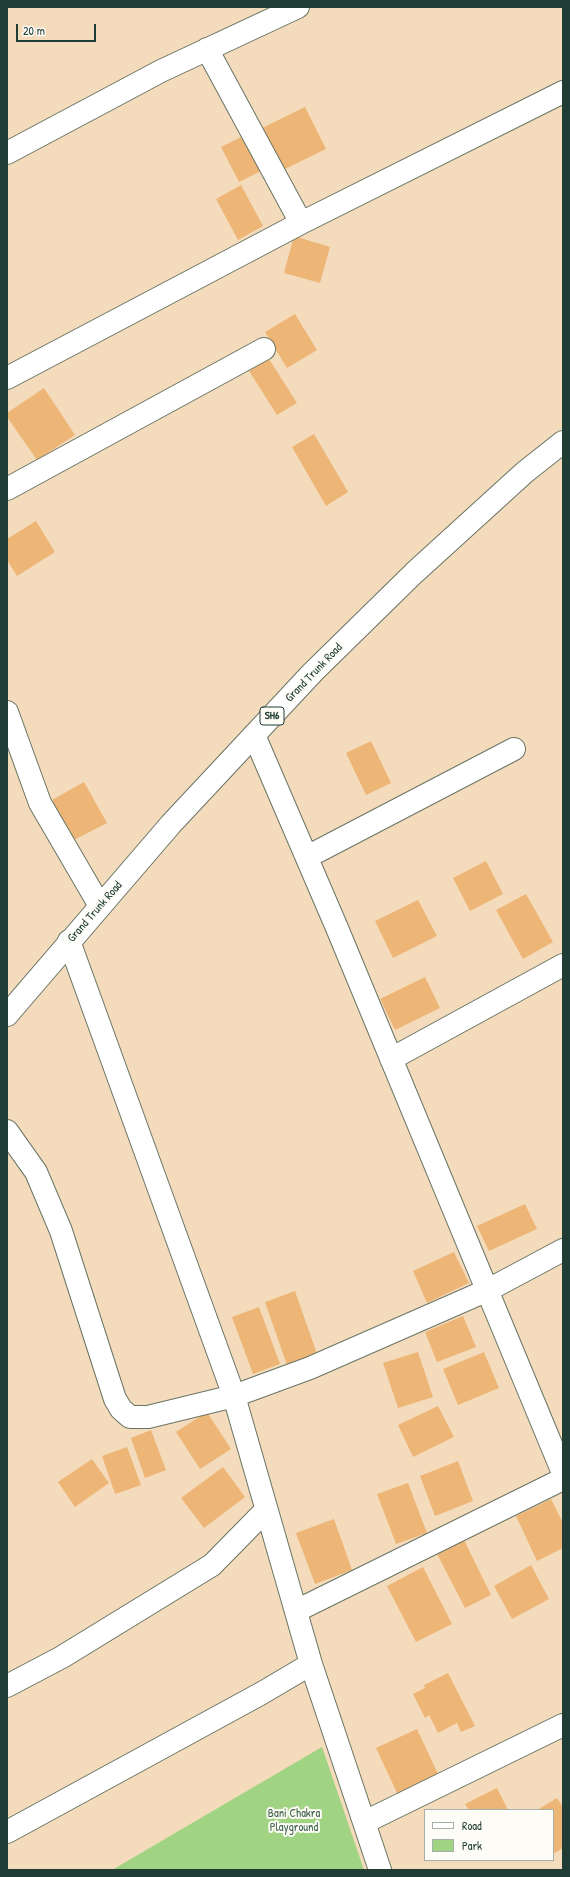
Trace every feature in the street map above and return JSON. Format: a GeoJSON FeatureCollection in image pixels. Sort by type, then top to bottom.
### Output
{"type":"FeatureCollection","features":[{"type":"Feature","properties":{"kind":"street"},"geometry":{"type":"LineString","coordinates":[[7,153],[161,71],[298,7]]}},
{"type":"Feature","properties":{"kind":"street"},"geometry":{"type":"LineString","coordinates":[[207,49],[301,223]]}},
{"type":"Feature","properties":{"kind":"street"},"geometry":{"type":"LineString","coordinates":[[7,378],[301,223],[563,92]]}},
{"type":"Feature","properties":{"kind":"street"},"geometry":{"type":"LineString","coordinates":[[7,489],[264,348]]}},
{"type":"Feature","properties":{"kind":"street","name":"Grand Trunk Road"},"geometry":{"type":"LineString","coordinates":[[7,1015],[171,824],[313,672],[414,573],[525,472],[563,442]]}},
{"type":"Feature","properties":{"kind":"street"},"geometry":{"type":"LineString","coordinates":[[7,712],[40,803],[100,906]]}},
{"type":"Feature","properties":{"kind":"street"},"geometry":{"type":"LineString","coordinates":[[254,735],[307,857],[563,1473]]}},
{"type":"Feature","properties":{"kind":"street"},"geometry":{"type":"LineString","coordinates":[[307,857],[514,750]]}},
{"type":"Feature","properties":{"kind":"street"},"geometry":{"type":"LineString","coordinates":[[70,941],[234,1396],[311,1664],[380,1870]]}},
{"type":"Feature","properties":{"kind":"street"},"geometry":{"type":"LineString","coordinates":[[391,1059],[563,966]]}},
{"type":"Feature","properties":{"kind":"street"},"geometry":{"type":"LineString","coordinates":[[7,1131],[36,1172],[61,1231],[115,1399],[121,1409],[130,1417],[148,1417],[234,1396],[310,1368],[488,1290],[563,1250]]}},
{"type":"Feature","properties":{"kind":"street"},"geometry":{"type":"LineString","coordinates":[[296,1612],[563,1479]]}},
{"type":"Feature","properties":{"kind":"street"},"geometry":{"type":"LineString","coordinates":[[7,1686],[62,1657],[212,1565],[266,1510]]}},
{"type":"Feature","properties":{"kind":"street"},"geometry":{"type":"LineString","coordinates":[[7,1832],[262,1693],[311,1664]]}},
{"type":"Feature","properties":{"kind":"street"},"geometry":{"type":"LineString","coordinates":[[365,1822],[563,1726]]}},
{"type":"Feature","properties":{"kind":"green space","name":"Bani Chakra Playground"},"geometry":{"type":"Polygon","coordinates":[[[322,1747],[364,1870],[112,1870],[322,1747]]]}},
{"type":"Feature","properties":{"kind":"building"},"geometry":{"type":"Polygon","coordinates":[[[305,107],[326,149],[283,170],[262,128],[305,107]]]}},
{"type":"Feature","properties":{"kind":"building"},"geometry":{"type":"Polygon","coordinates":[[[243,136],[261,171],[239,182],[221,147],[243,136]]]}},
{"type":"Feature","properties":{"kind":"building"},"geometry":{"type":"Polygon","coordinates":[[[241,185],[263,226],[238,240],[216,199],[241,185]]]}},
{"type":"Feature","properties":{"kind":"building"},"geometry":{"type":"Polygon","coordinates":[[[294,236],[330,247],[320,283],[284,273],[294,236]]]}},
{"type":"Feature","properties":{"kind":"building"},"geometry":{"type":"Polygon","coordinates":[[[295,314],[317,350],[287,368],[265,332],[295,314]]]}},
{"type":"Feature","properties":{"kind":"building"},"geometry":{"type":"Polygon","coordinates":[[[269,359],[297,403],[277,415],[249,371],[269,359]]]}},
{"type":"Feature","properties":{"kind":"building"},"geometry":{"type":"Polygon","coordinates":[[[44,388],[75,435],[37,460],[7,417],[7,413],[44,388]]]}},
{"type":"Feature","properties":{"kind":"building"},"geometry":{"type":"Polygon","coordinates":[[[314,434],[348,492],[326,506],[292,447],[314,434]]]}},
{"type":"Feature","properties":{"kind":"building"},"geometry":{"type":"Polygon","coordinates":[[[36,521],[55,552],[17,576],[7,560],[7,539],[36,521]]]}},
{"type":"Feature","properties":{"kind":"building"},"geometry":{"type":"Polygon","coordinates":[[[371,741],[391,783],[366,795],[346,753],[371,741]]]}},
{"type":"Feature","properties":{"kind":"building"},"geometry":{"type":"Polygon","coordinates":[[[84,782],[107,823],[74,840],[52,800],[84,782]]]}},
{"type":"Feature","properties":{"kind":"building"},"geometry":{"type":"Polygon","coordinates":[[[486,861],[503,894],[470,911],[453,878],[486,861]]]}},
{"type":"Feature","properties":{"kind":"building"},"geometry":{"type":"Polygon","coordinates":[[[526,894],[553,942],[523,959],[496,910],[526,894]]]}},
{"type":"Feature","properties":{"kind":"building"},"geometry":{"type":"Polygon","coordinates":[[[418,900],[437,936],[393,958],[375,921],[418,900]]]}},
{"type":"Feature","properties":{"kind":"building"},"geometry":{"type":"Polygon","coordinates":[[[425,977],[440,1008],[395,1030],[380,999],[425,977]]]}},
{"type":"Feature","properties":{"kind":"building"},"geometry":{"type":"Polygon","coordinates":[[[525,1204],[537,1229],[489,1251],[477,1226],[525,1204]]]}},
{"type":"Feature","properties":{"kind":"building"},"geometry":{"type":"Polygon","coordinates":[[[454,1252],[469,1283],[427,1303],[413,1271],[454,1252]]]}},
{"type":"Feature","properties":{"kind":"building"},"geometry":{"type":"Polygon","coordinates":[[[295,1291],[317,1354],[287,1365],[265,1302],[295,1291]]]}},
{"type":"Feature","properties":{"kind":"building"},"geometry":{"type":"Polygon","coordinates":[[[259,1307],[280,1364],[253,1374],[232,1317],[259,1307]]]}},
{"type":"Feature","properties":{"kind":"building"},"geometry":{"type":"Polygon","coordinates":[[[463,1316],[476,1347],[437,1362],[425,1332],[463,1316]]]}},
{"type":"Feature","properties":{"kind":"building"},"geometry":{"type":"Polygon","coordinates":[[[418,1352],[433,1397],[398,1408],[383,1363],[418,1352]]]}},
{"type":"Feature","properties":{"kind":"building"},"geometry":{"type":"Polygon","coordinates":[[[484,1352],[499,1388],[458,1405],[443,1369],[484,1352]]]}},
{"type":"Feature","properties":{"kind":"building"},"geometry":{"type":"Polygon","coordinates":[[[438,1406],[454,1437],[413,1457],[398,1425],[438,1406]]]}},
{"type":"Feature","properties":{"kind":"building"},"geometry":{"type":"Polygon","coordinates":[[[207,1412],[231,1449],[200,1469],[176,1432],[207,1412]]]}},
{"type":"Feature","properties":{"kind":"building"},"geometry":{"type":"Polygon","coordinates":[[[151,1430],[166,1470],[145,1478],[131,1438],[151,1430]]]}},
{"type":"Feature","properties":{"kind":"building"},"geometry":{"type":"Polygon","coordinates":[[[127,1447],[141,1485],[115,1494],[102,1456],[127,1447]]]}},
{"type":"Feature","properties":{"kind":"building"},"geometry":{"type":"Polygon","coordinates":[[[92,1459],[109,1483],[75,1507],[58,1482],[92,1459]]]}},
{"type":"Feature","properties":{"kind":"building"},"geometry":{"type":"Polygon","coordinates":[[[458,1461],[473,1501],[435,1516],[420,1476],[458,1461]]]}},
{"type":"Feature","properties":{"kind":"building"},"geometry":{"type":"Polygon","coordinates":[[[223,1467],[245,1497],[204,1528],[181,1498],[223,1467]]]}},
{"type":"Feature","properties":{"kind":"building"},"geometry":{"type":"Polygon","coordinates":[[[408,1483],[427,1533],[396,1544],[377,1494],[408,1483]]]}},
{"type":"Feature","properties":{"kind":"building"},"geometry":{"type":"Polygon","coordinates":[[[551,1499],[563,1523],[563,1548],[537,1561],[516,1516],[551,1499]]]}},
{"type":"Feature","properties":{"kind":"building"},"geometry":{"type":"Polygon","coordinates":[[[334,1519],[352,1570],[315,1584],[296,1533],[334,1519]]]}},
{"type":"Feature","properties":{"kind":"building"},"geometry":{"type":"Polygon","coordinates":[[[462,1536],[491,1595],[465,1608],[435,1550],[462,1536]]]}},
{"type":"Feature","properties":{"kind":"building"},"geometry":{"type":"Polygon","coordinates":[[[531,1565],[549,1599],[512,1619],[494,1586],[531,1565]]]}},
{"type":"Feature","properties":{"kind":"building"},"geometry":{"type":"Polygon","coordinates":[[[423,1567],[452,1624],[416,1642],[387,1586],[423,1567]]]}},
{"type":"Feature","properties":{"kind":"building"},"geometry":{"type":"Polygon","coordinates":[[[448,1673],[475,1726],[461,1732],[457,1723],[438,1733],[429,1715],[425,1718],[413,1694],[425,1688],[424,1685],[448,1673]]]}},
{"type":"Feature","properties":{"kind":"building"},"geometry":{"type":"Polygon","coordinates":[[[417,1729],[439,1776],[398,1795],[376,1748],[417,1729]]]}},
{"type":"Feature","properties":{"kind":"building"},"geometry":{"type":"Polygon","coordinates":[[[497,1788],[508,1809],[468,1809],[465,1804],[497,1788]]]}},
{"type":"Feature","properties":{"kind":"building"},"geometry":{"type":"Polygon","coordinates":[[[557,1798],[563,1807],[563,1848],[554,1853],[554,1809],[539,1809],[557,1798]]]}}]}
